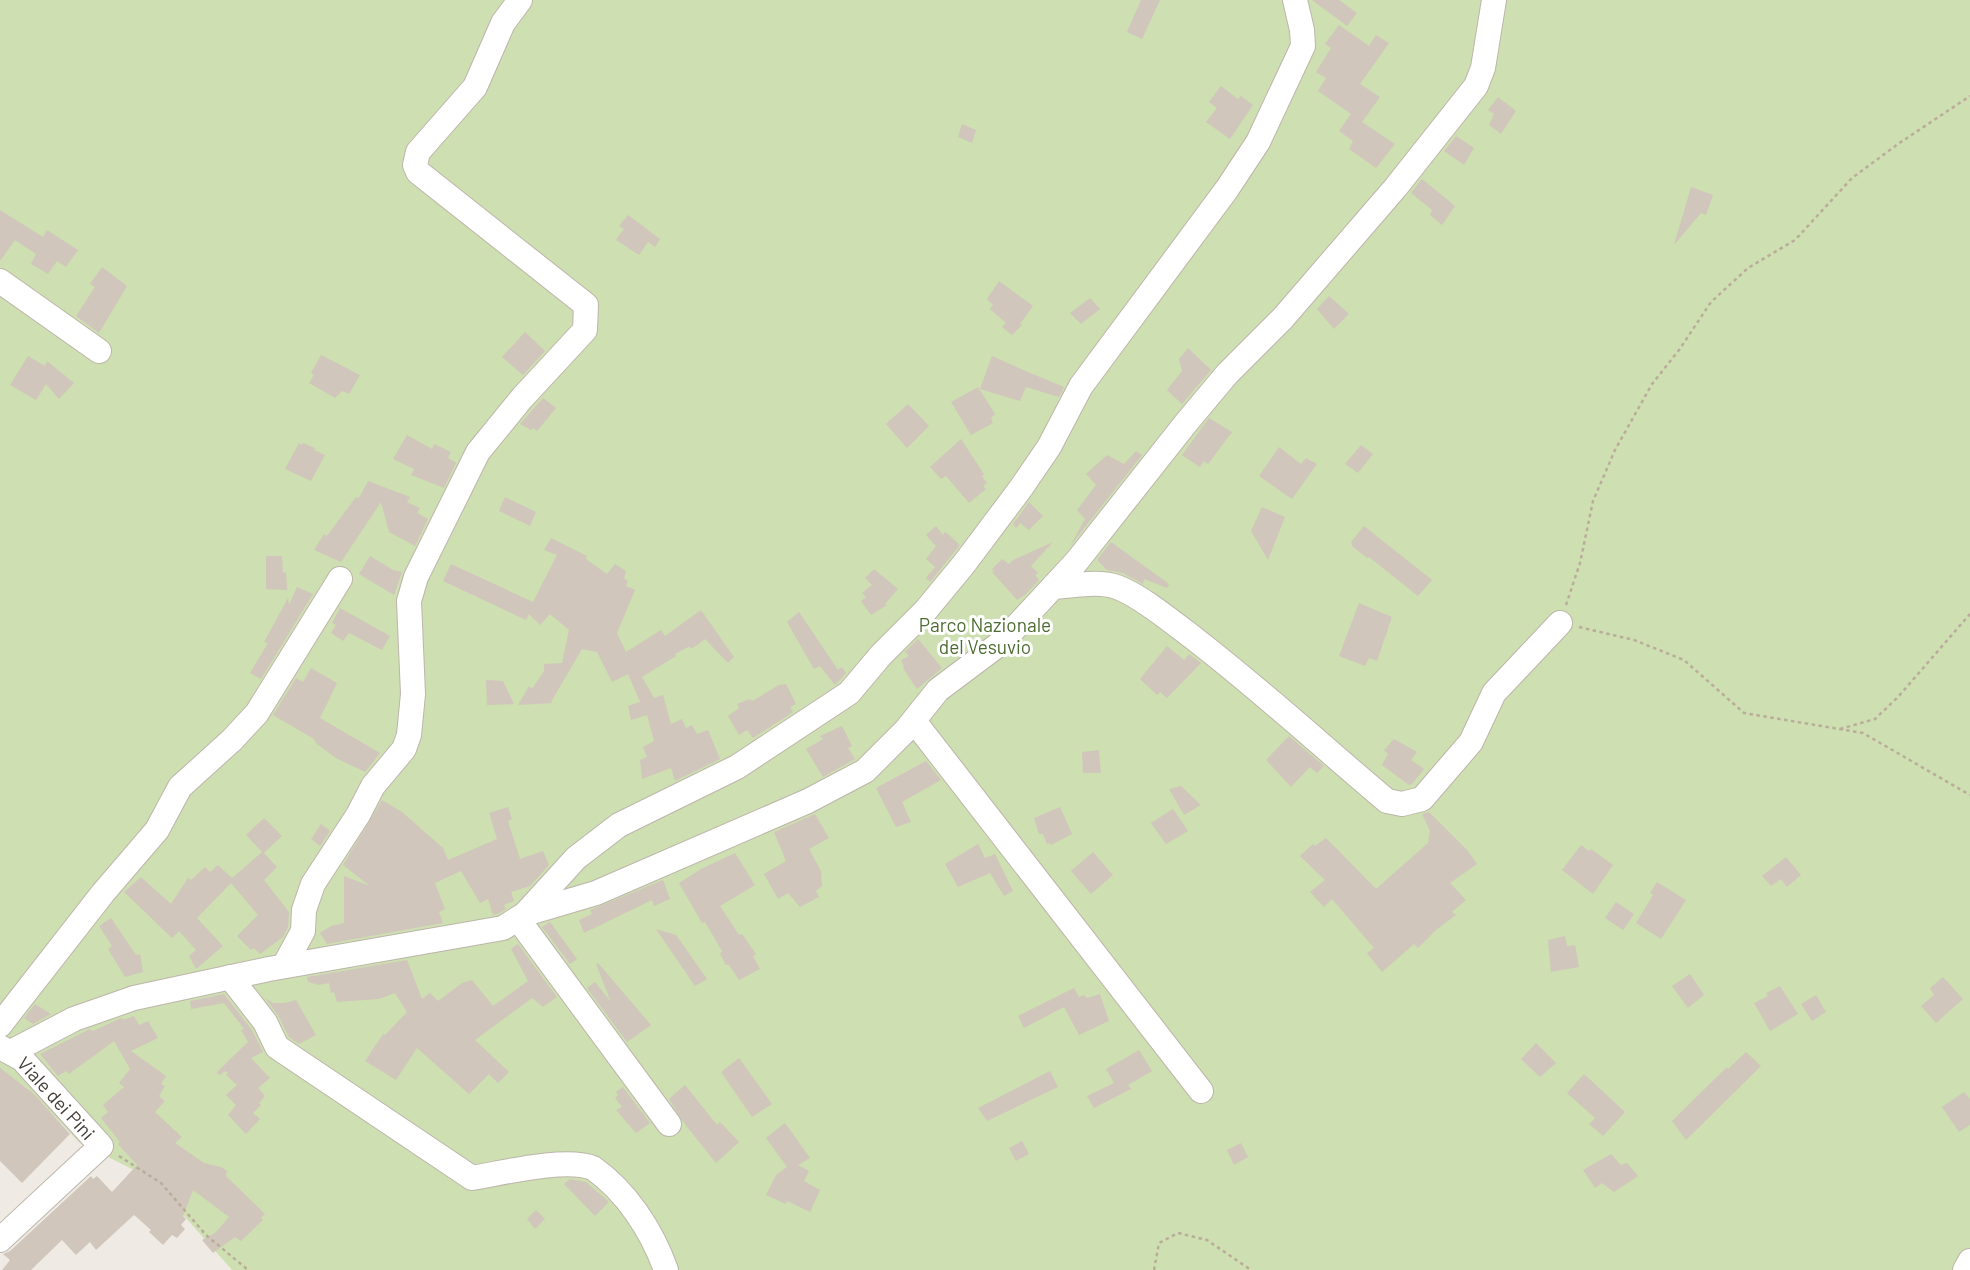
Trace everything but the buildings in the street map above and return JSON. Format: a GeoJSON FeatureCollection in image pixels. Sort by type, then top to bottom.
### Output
{"type":"FeatureCollection","features":[{"type":"Feature","properties":{"kind":"street"},"geometry":{"type":"LineString","coordinates":[[284,967],[303,931],[304,910],[313,884],[358,815],[373,786],[404,749],[409,736],[413,694],[409,600],[416,578],[478,452],[522,398],[585,330],[586,305],[418,172],[415,165],[418,152],[475,87],[503,23],[520,0]]}},
{"type":"Feature","properties":{"kind":"street"},"geometry":{"type":"LineString","coordinates":[[5,1049],[74,1019],[134,998],[230,976],[503,928],[522,916],[576,858],[619,825],[737,767],[849,693],[881,655],[926,610],[964,564],[1049,447],[1081,386],[1215,206],[1258,142],[1303,46],[1294,0]]}},
{"type":"Feature","properties":{"kind":"street"},"geometry":{"type":"LineString","coordinates":[[522,916],[596,894],[808,801],[864,771],[914,721],[938,690],[1002,642],[1077,561],[1227,374],[1283,318],[1396,187],[1476,86],[1483,68],[1494,0]]}},
{"type":"Feature","properties":{"kind":"street"},"geometry":{"type":"LineString","coordinates":[[0,281],[99,351]]}},
{"type":"Feature","properties":{"kind":"street"},"geometry":{"type":"LineString","coordinates":[[0,1025],[78,924],[157,830],[180,787],[232,740],[257,713],[340,579]]}},
{"type":"Feature","properties":{"kind":"street"},"geometry":{"type":"LineString","coordinates":[[1053,587],[1103,584],[1116,586],[1138,599],[1231,668],[1388,802],[1402,804],[1422,799],[1471,742],[1494,693],[1560,623]]}},
{"type":"Feature","properties":{"kind":"street"},"geometry":{"type":"LineString","coordinates":[[914,721],[1201,1091]]}},
{"type":"Feature","properties":{"kind":"street"},"geometry":{"type":"LineString","coordinates":[[522,916],[668,1124]]}},
{"type":"Feature","properties":{"kind":"street"},"geometry":{"type":"LineString","coordinates":[[230,976],[265,1022],[277,1047],[472,1178],[565,1163],[593,1168],[635,1211],[655,1241],[666,1270]]}},
{"type":"Feature","properties":{"kind":"street","name":"Viale dei Pini"},"geometry":{"type":"LineString","coordinates":[[0,1240],[101,1146],[22,1059],[5,1049]]}},
{"type":"Feature","properties":{"kind":"street"},"geometry":{"type":"LineString","coordinates":[[1965,1270],[1970,1261]]}},
{"type":"Feature","properties":{"kind":"path"},"geometry":{"type":"LineString","coordinates":[[1970,96],[1852,178],[1795,240],[1748,268],[1711,302],[1679,351],[1652,384],[1615,450],[1593,501],[1580,563],[1560,623],[1634,640],[1684,660],[1744,713],[1863,733],[1970,795]]}},
{"type":"Feature","properties":{"kind":"path"},"geometry":{"type":"LineString","coordinates":[[1838,729],[1875,719],[1898,697],[1970,614]]}},
{"type":"Feature","properties":{"kind":"path"},"geometry":{"type":"LineString","coordinates":[[101,1146],[161,1183],[205,1235],[248,1270]]}},
{"type":"Feature","properties":{"kind":"path"},"geometry":{"type":"LineString","coordinates":[[1154,1270],[1159,1243],[1178,1233],[1207,1240],[1251,1270]]}},
{"type":"Feature","properties":{"kind":"green space","name":"Parco Nazionale del Vesuvio"},"geometry":{"type":"Polygon","coordinates":[[[0,0],[1970,0],[1970,1270],[232,1270],[144,1175],[80,1143],[27,1088],[0,1070],[0,0]]]}}]}
